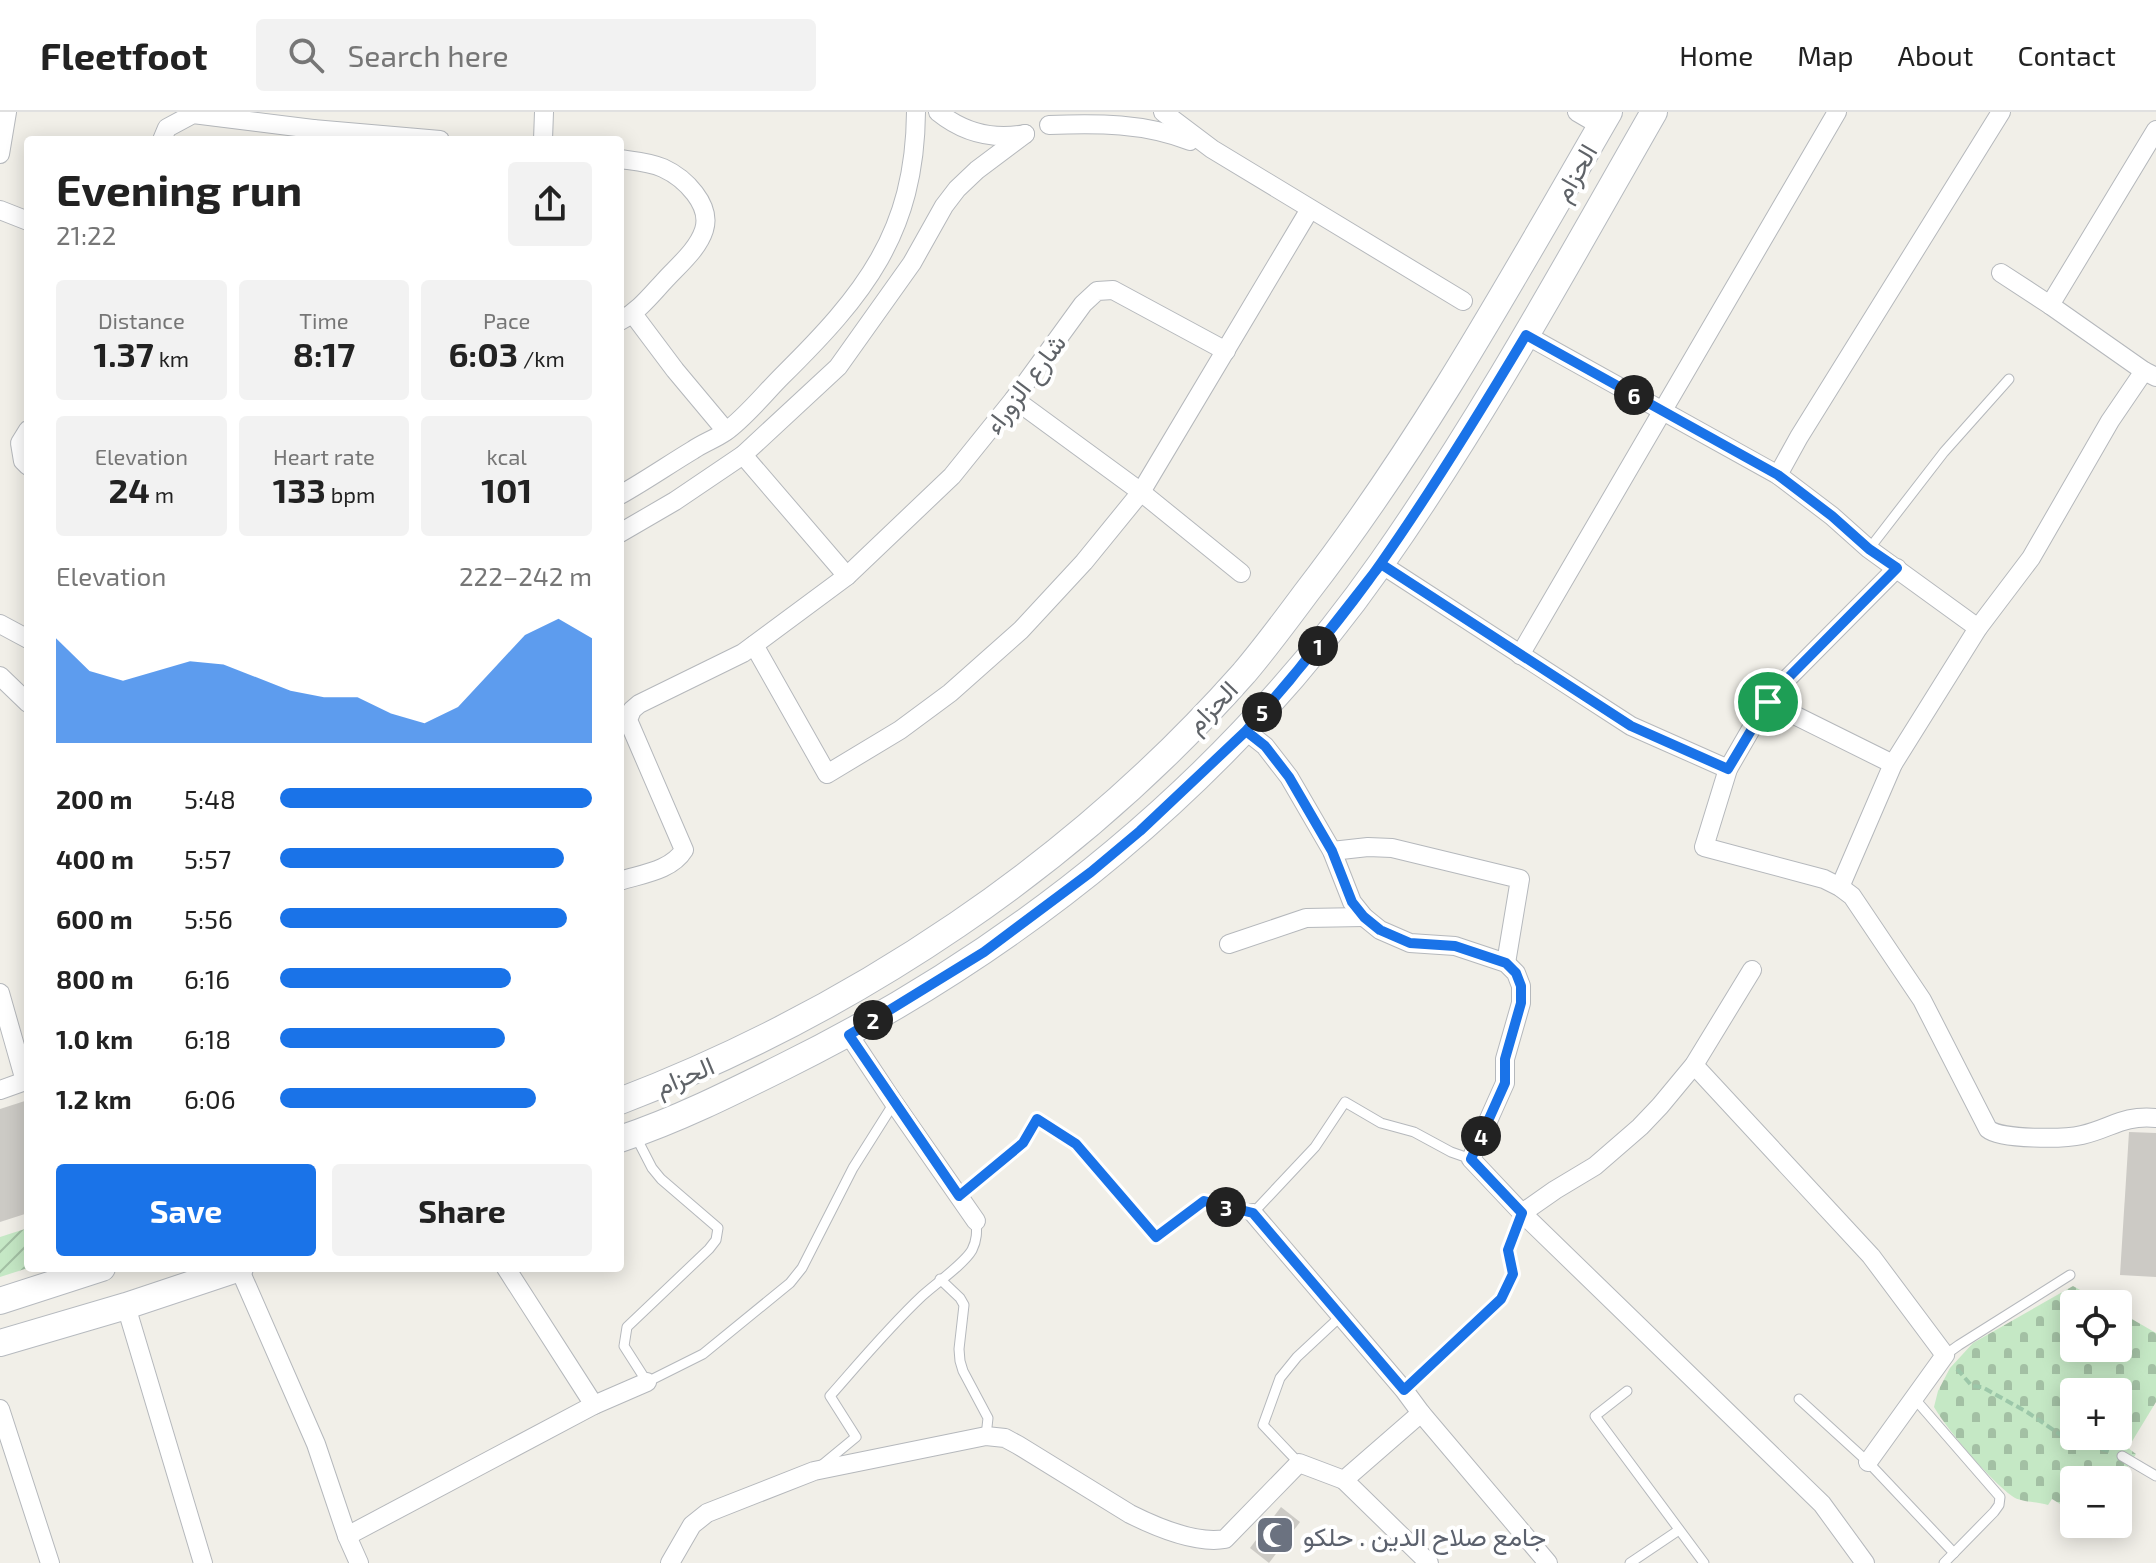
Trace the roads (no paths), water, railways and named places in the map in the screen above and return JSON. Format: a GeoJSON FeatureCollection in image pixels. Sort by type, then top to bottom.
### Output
{"type":"FeatureCollection","features":[{"type":"Feature","properties":{"kind":"main road"},"geometry":{"type":"LineString","coordinates":[[627,1137],[719,1098],[849,1035],[984,952],[1091,872],[1195,781],[1246,731],[1381,564],[1463,442],[1654,112]]}},
{"type":"Feature","properties":{"kind":"main road","name":"الحزام"},"geometry":{"type":"LineString","coordinates":[[624,1099],[719,1060],[811,1015],[937,939],[1010,888],[1053,853],[1126,791],[1185,733],[1244,672],[1381,492],[1420,433],[1605,119]]}},
{"type":"Feature","properties":{"kind":"main road"},"geometry":{"type":"LineString","coordinates":[[0,1301],[90,1272]]}},
{"type":"Feature","properties":{"kind":"main road"},"geometry":{"type":"LineString","coordinates":[[0,1343],[228,1272]]}},
{"type":"Feature","properties":{"kind":"street"},"geometry":{"type":"LineString","coordinates":[[0,154],[7,112]]}},
{"type":"Feature","properties":{"kind":"street"},"geometry":{"type":"LineString","coordinates":[[543,136],[544,112]]}},
{"type":"Feature","properties":{"kind":"street"},"geometry":{"type":"LineString","coordinates":[[624,493],[726,431],[827,331],[855,298],[896,226],[909,179],[916,112]]}},
{"type":"Feature","properties":{"kind":"street"},"geometry":{"type":"LineString","coordinates":[[938,112],[953,123],[980,134],[1010,137],[1049,125],[1068,112]]}},
{"type":"Feature","properties":{"kind":"street"},"geometry":{"type":"LineString","coordinates":[[1163,112],[1212,149],[1463,301]]}},
{"type":"Feature","properties":{"kind":"street"},"geometry":{"type":"LineString","coordinates":[[1577,112],[1605,119]]}},
{"type":"Feature","properties":{"kind":"street"},"geometry":{"type":"LineString","coordinates":[[1520,655],[1837,112]]}},
{"type":"Feature","properties":{"kind":"street"},"geometry":{"type":"LineString","coordinates":[[1778,475],[2001,112]]}},
{"type":"Feature","properties":{"kind":"street"},"geometry":{"type":"LineString","coordinates":[[164,136],[167,128],[193,114],[314,134],[356,136]]}},
{"type":"Feature","properties":{"kind":"street"},"geometry":{"type":"LineString","coordinates":[[1049,125],[1118,124],[1179,136],[1212,149]]}},
{"type":"Feature","properties":{"kind":"street"},"geometry":{"type":"LineString","coordinates":[[2050,305],[2156,130]]}},
{"type":"Feature","properties":{"kind":"street"},"geometry":{"type":"LineString","coordinates":[[624,531],[743,455],[838,367],[912,263],[957,189],[1025,134]]}},
{"type":"Feature","properties":{"kind":"street"},"geometry":{"type":"LineString","coordinates":[[624,160],[664,169],[700,200],[707,215],[704,232],[692,250],[627,317],[726,431]]}},
{"type":"Feature","properties":{"kind":"street"},"geometry":{"type":"LineString","coordinates":[[754,645],[827,774],[924,714],[1021,630],[1141,492],[1310,209]]}},
{"type":"Feature","properties":{"kind":"street"},"geometry":{"type":"LineString","coordinates":[[0,210],[24,219]]}},
{"type":"Feature","properties":{"kind":"street"},"geometry":{"type":"LineString","coordinates":[[1840,887],[1893,764],[1978,628],[2031,558],[2110,421],[2150,374],[2001,273]]}},
{"type":"Feature","properties":{"kind":"street","name":"شارع الزوراء"},"geometry":{"type":"LineString","coordinates":[[624,880],[670,865],[684,850],[628,720],[632,710],[743,653],[847,576],[952,476],[1014,399],[1083,304],[1097,291],[1113,290],[1226,351]]}},
{"type":"Feature","properties":{"kind":"street"},"geometry":{"type":"LineString","coordinates":[[1526,335],[1778,475],[1869,549],[1978,628]]}},
{"type":"Feature","properties":{"kind":"street"},"geometry":{"type":"LineString","coordinates":[[1014,399],[1141,492],[1241,573]]}},
{"type":"Feature","properties":{"kind":"street"},"geometry":{"type":"LineString","coordinates":[[24,436],[20,443],[24,462]]}},
{"type":"Feature","properties":{"kind":"street"},"geometry":{"type":"LineString","coordinates":[[743,455],[847,576]]}},
{"type":"Feature","properties":{"kind":"street"},"geometry":{"type":"LineString","coordinates":[[1381,564],[1631,726],[1728,769]]}},
{"type":"Feature","properties":{"kind":"street"},"geometry":{"type":"LineString","coordinates":[[1897,568],[1768,702],[1728,769],[1704,847],[1824,879],[1852,896],[1922,1000],[1993,1134],[2016,1137],[2072,1136],[2131,1117],[2156,1118]]}},
{"type":"Feature","properties":{"kind":"street"},"geometry":{"type":"LineString","coordinates":[[0,624],[24,637]]}},
{"type":"Feature","properties":{"kind":"street"},"geometry":{"type":"LineString","coordinates":[[0,676],[24,699]]}},
{"type":"Feature","properties":{"kind":"street"},"geometry":{"type":"LineString","coordinates":[[1768,702],[1893,764]]}},
{"type":"Feature","properties":{"kind":"street"},"geometry":{"type":"LineString","coordinates":[[1246,731],[1265,746],[1289,777],[1332,851],[1352,902],[1364,917],[1380,930],[1410,943],[1455,946],[1506,963],[1516,973],[1521,986],[1521,1003],[1505,1059],[1505,1083],[1471,1159],[1522,1213],[1822,1504],[1865,1563]]}},
{"type":"Feature","properties":{"kind":"street"},"geometry":{"type":"LineString","coordinates":[[1332,851],[1392,848],[1520,879],[1506,963]]}},
{"type":"Feature","properties":{"kind":"street"},"geometry":{"type":"LineString","coordinates":[[1229,944],[1306,918],[1364,917]]}},
{"type":"Feature","properties":{"kind":"street"},"geometry":{"type":"LineString","coordinates":[[1522,1213],[1595,1166],[1640,1127],[1694,1065],[1752,970]]}},
{"type":"Feature","properties":{"kind":"street"},"geometry":{"type":"LineString","coordinates":[[0,993],[24,1073]]}},
{"type":"Feature","properties":{"kind":"street"},"geometry":{"type":"LineString","coordinates":[[849,1035],[976,1221]]}},
{"type":"Feature","properties":{"kind":"street"},"geometry":{"type":"LineString","coordinates":[[1694,1065],[1871,1256],[1945,1355],[1868,1462]]}},
{"type":"Feature","properties":{"kind":"street"},"geometry":{"type":"LineString","coordinates":[[0,1090],[24,1081]]}},
{"type":"Feature","properties":{"kind":"street"},"geometry":{"type":"LineString","coordinates":[[1253,1213],[1548,1563]]}},
{"type":"Feature","properties":{"kind":"street"},"geometry":{"type":"LineString","coordinates":[[242,1272],[316,1444],[359,1563]]}},
{"type":"Feature","properties":{"kind":"street"},"geometry":{"type":"LineString","coordinates":[[509,1272],[594,1405]]}},
{"type":"Feature","properties":{"kind":"street"},"geometry":{"type":"LineString","coordinates":[[126,1306],[203,1563]]}},
{"type":"Feature","properties":{"kind":"street"},"geometry":{"type":"LineString","coordinates":[[347,1536],[594,1405],[647,1382]]}},
{"type":"Feature","properties":{"kind":"street"},"geometry":{"type":"LineString","coordinates":[[0,1409],[50,1563]]}},
{"type":"Feature","properties":{"kind":"street"},"geometry":{"type":"LineString","coordinates":[[1344,1480],[1421,1413]]}},
{"type":"Feature","properties":{"kind":"street"},"geometry":{"type":"LineString","coordinates":[[670,1563],[692,1525],[707,1513],[814,1471],[986,1436],[1005,1438],[1148,1523],[1213,1541],[1225,1539],[1299,1463],[1344,1480],[1429,1563]]}},
{"type":"Feature","properties":{"kind":"lane"},"geometry":{"type":"LineString","coordinates":[[1869,549],[1935,463],[2009,379]]}},
{"type":"Feature","properties":{"kind":"lane"},"geometry":{"type":"LineString","coordinates":[[959,1196],[1023,1143],[1037,1119],[1076,1144],[1156,1237],[1204,1201],[1253,1213],[1315,1147],[1345,1102],[1381,1123],[1414,1132],[1471,1159]]}},
{"type":"Feature","properties":{"kind":"lane"},"geometry":{"type":"LineString","coordinates":[[627,1137],[661,1179],[718,1228],[716,1240],[709,1249],[627,1327],[624,1346],[647,1382],[703,1354],[790,1283],[802,1268],[853,1168],[894,1103]]}},
{"type":"Feature","properties":{"kind":"lane"},"geometry":{"type":"LineString","coordinates":[[1404,1390],[1501,1299],[1513,1274],[1508,1250],[1522,1213]]}},
{"type":"Feature","properties":{"kind":"lane"},"geometry":{"type":"LineString","coordinates":[[814,1471],[856,1437],[830,1396],[904,1313],[965,1260],[977,1236],[976,1221]]}},
{"type":"Feature","properties":{"kind":"lane"},"geometry":{"type":"LineString","coordinates":[[1945,1355],[2070,1275]]}},
{"type":"Feature","properties":{"kind":"lane"},"geometry":{"type":"LineString","coordinates":[[940,1279],[964,1305],[960,1361],[988,1418],[986,1436]]}},
{"type":"Feature","properties":{"kind":"lane"},"geometry":{"type":"LineString","coordinates":[[1299,1463],[1263,1425],[1280,1378],[1297,1357],[1341,1316]]}},
{"type":"Feature","properties":{"kind":"lane"},"geometry":{"type":"LineString","coordinates":[[1627,1391],[1595,1416],[1704,1563]]}},
{"type":"Feature","properties":{"kind":"lane"},"geometry":{"type":"LineString","coordinates":[[1914,1398],[2000,1497],[1994,1512],[1944,1563]]}},
{"type":"Feature","properties":{"kind":"lane"},"geometry":{"type":"LineString","coordinates":[[1799,1399],[1868,1462],[1954,1553]]}},
{"type":"Feature","properties":{"kind":"lane"},"geometry":{"type":"LineString","coordinates":[[2122,1456],[2156,1476]]}},
{"type":"Feature","properties":{"kind":"lane"},"geometry":{"type":"LineString","coordinates":[[1630,1563],[1679,1530]]}},
{"type":"Feature","properties":{"kind":"place","name":"جامع صلاح الدين . حلكو"},"geometry":{"type":"Point","coordinates":[1275,1535]}}]}
